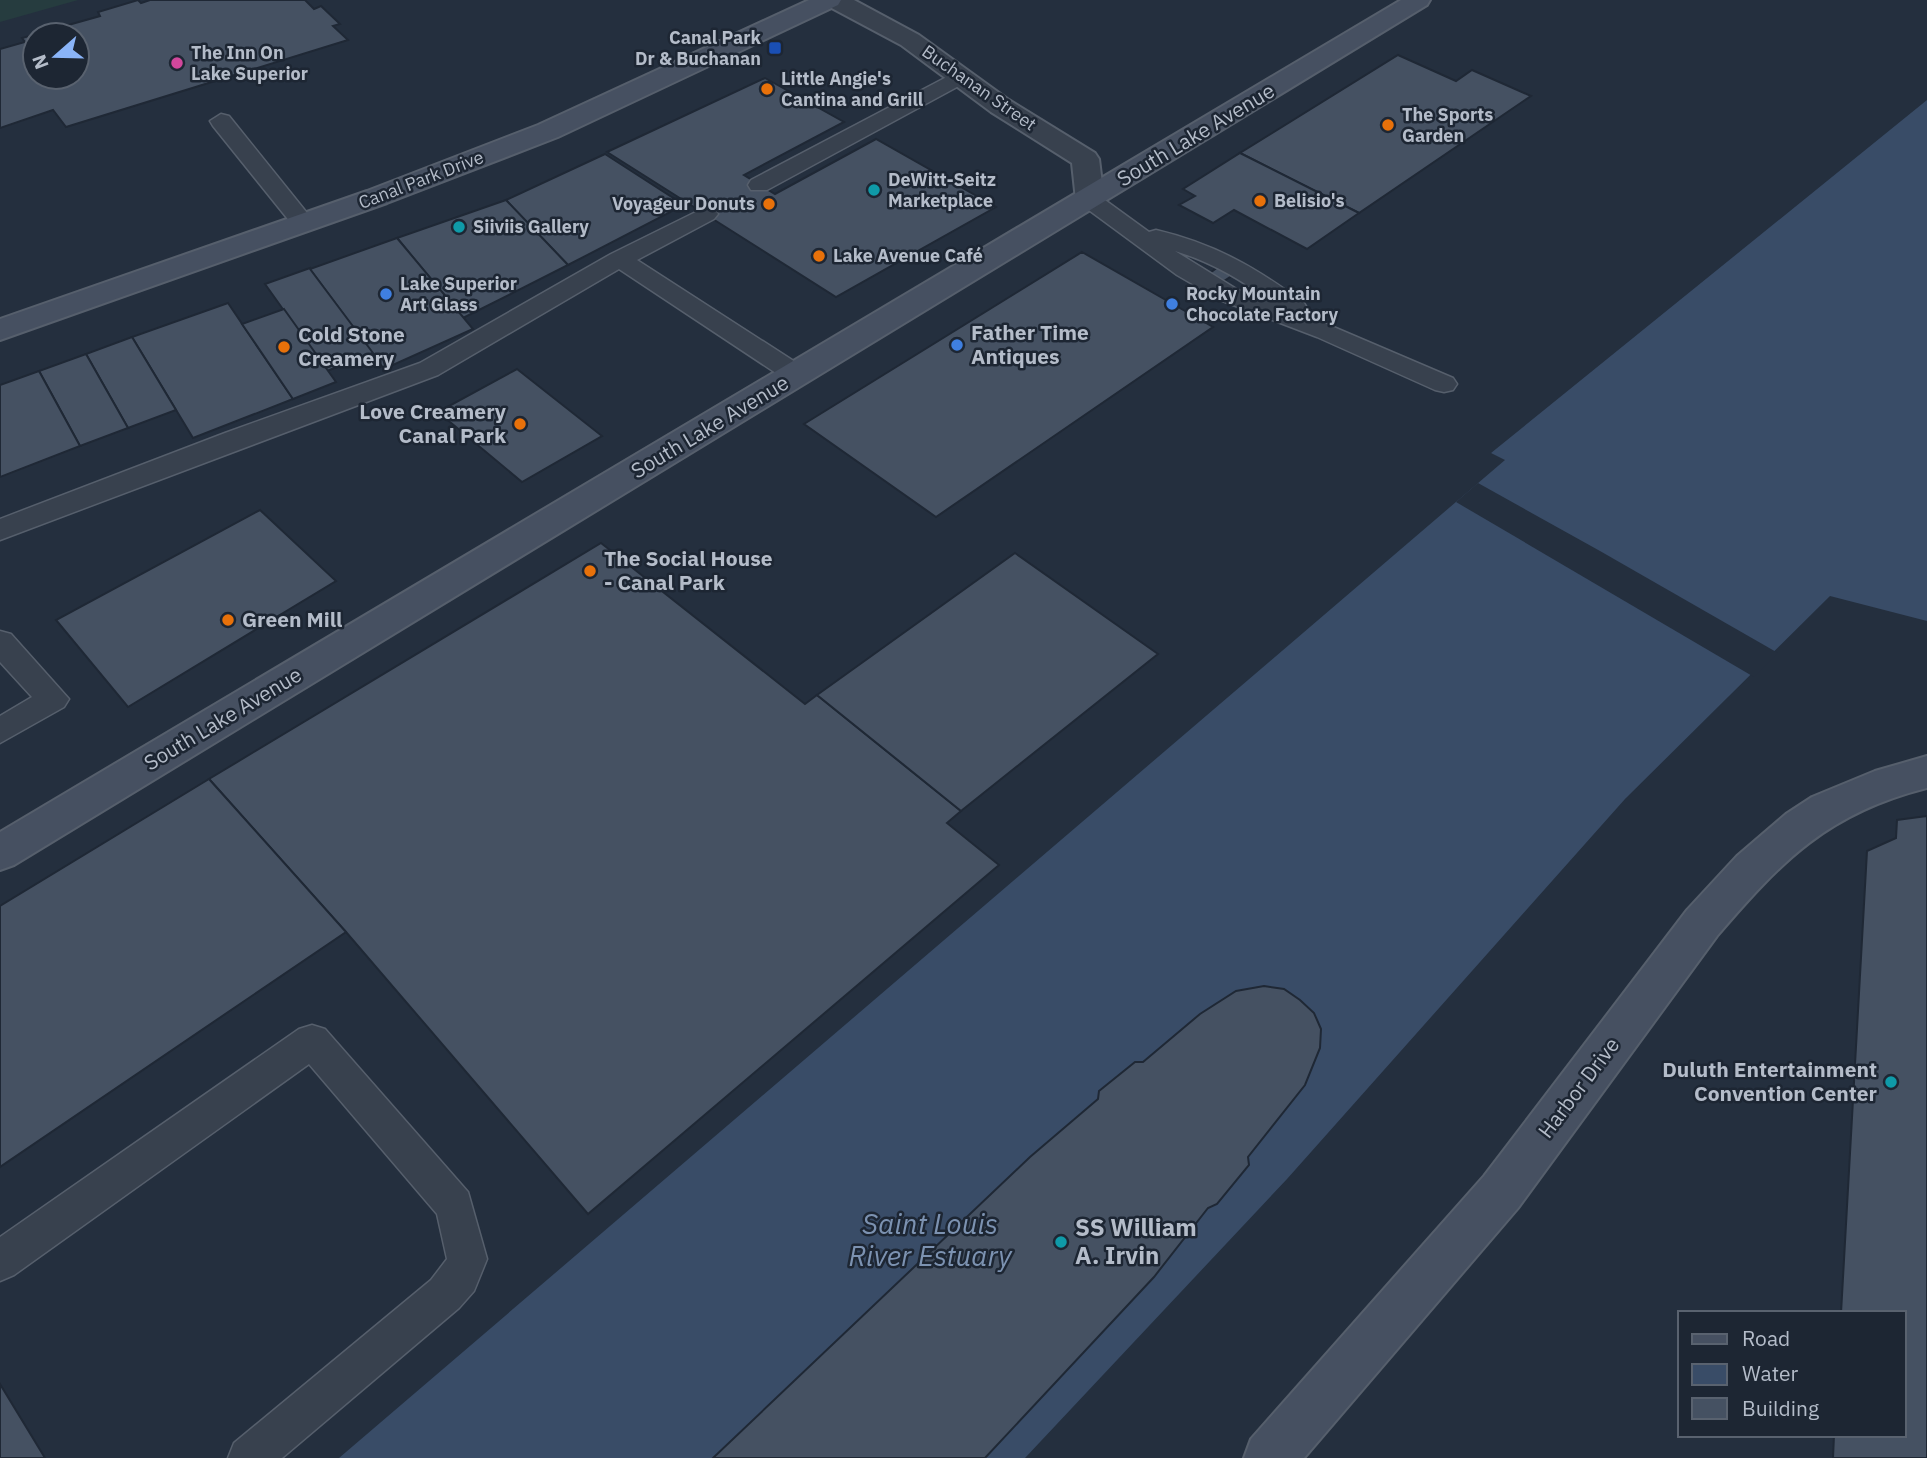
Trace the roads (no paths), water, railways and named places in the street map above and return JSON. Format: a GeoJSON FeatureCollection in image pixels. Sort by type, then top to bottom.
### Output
{"type":"FeatureCollection","features":[{"type":"Feature","properties":{"kind":"street","name":"Canal Park Drive"},"geometry":{"type":"LineString","coordinates":[[0,330],[303,223],[548,131],[829,0]]}},
{"type":"Feature","properties":{"kind":"street","name":"Buchanan Street"},"geometry":{"type":"LineString","coordinates":[[835,0],[910,40],[1000,106],[1085,159],[1090,200]]}},
{"type":"Feature","properties":{"kind":"street","name":"South Lake Avenue"},"geometry":{"type":"LineString","coordinates":[[0,853],[1090,200],[1418,0]]}},
{"type":"Feature","properties":{"kind":"street","name":"Harbor Drive"},"geometry":{"type":"LineString","coordinates":[[1270,1458],[1502,1192],[1702,923],[1736,883],[1808,818],[1842,797],[1886,781],[1927,772]]}},
{"type":"Feature","properties":{"kind":"lane"},"geometry":{"type":"LineString","coordinates":[[759,185],[960,76]]}},
{"type":"Feature","properties":{"kind":"lane"},"geometry":{"type":"LineString","coordinates":[[221,121],[303,223]]}},
{"type":"Feature","properties":{"kind":"lane"},"geometry":{"type":"LineString","coordinates":[[1090,200],[1186,270],[1229,295],[1326,331],[1444,384]]}},
{"type":"Feature","properties":{"kind":"lane"},"geometry":{"type":"LineString","coordinates":[[0,530],[235,439],[429,369],[620,259],[706,214]]}},
{"type":"Feature","properties":{"kind":"lane"},"geometry":{"type":"LineString","coordinates":[[620,259],[797,375]]}},
{"type":"Feature","properties":{"kind":"lane"},"geometry":{"type":"LineString","coordinates":[[0,642],[53,699],[0,731]]}},
{"type":"Feature","properties":{"kind":"lane"},"geometry":{"type":"LineString","coordinates":[[0,1261],[312,1041],[454,1205],[467,1259],[460,1277],[445,1294],[249,1458]]}},
{"type":"Feature","properties":{"kind":"water","name":"Saint Louis River Estuary"},"geometry":{"type":"Polygon","coordinates":[[[1927,100],[1927,621],[1830,596],[1625,799],[1287,1179],[1025,1458],[339,1458],[1505,460],[1491,453],[1927,100]]]}},
{"type":"Feature","properties":{"kind":"place","name":"Canal Park Dr & Buchanan"},"geometry":{"type":"Point","coordinates":[775,48]}},
{"type":"Feature","properties":{"kind":"place","name":"The Inn On Lake Superior"},"geometry":{"type":"Point","coordinates":[177,63]}},
{"type":"Feature","properties":{"kind":"place","name":"Little Angie's Cantina and Grill"},"geometry":{"type":"Point","coordinates":[767,89]}},
{"type":"Feature","properties":{"kind":"place","name":"The Sports Garden"},"geometry":{"type":"Point","coordinates":[1388,125]}},
{"type":"Feature","properties":{"kind":"place","name":"DeWitt-Seitz Marketplace"},"geometry":{"type":"Point","coordinates":[874,190]}},
{"type":"Feature","properties":{"kind":"place","name":"Belisio's"},"geometry":{"type":"Point","coordinates":[1260,201]}},
{"type":"Feature","properties":{"kind":"place","name":"Voyageur Donuts"},"geometry":{"type":"Point","coordinates":[769,204]}},
{"type":"Feature","properties":{"kind":"place","name":"Siiviis Gallery"},"geometry":{"type":"Point","coordinates":[459,227]}},
{"type":"Feature","properties":{"kind":"place","name":"Lake Avenue Café"},"geometry":{"type":"Point","coordinates":[819,256]}},
{"type":"Feature","properties":{"kind":"place","name":"Lake Superior Art Glass"},"geometry":{"type":"Point","coordinates":[386,294]}},
{"type":"Feature","properties":{"kind":"place","name":"Rocky Mountain Chocolate Factory"},"geometry":{"type":"Point","coordinates":[1172,304]}},
{"type":"Feature","properties":{"kind":"place","name":"Father Time Antiques"},"geometry":{"type":"Point","coordinates":[957,345]}},
{"type":"Feature","properties":{"kind":"place","name":"Cold Stone Creamery"},"geometry":{"type":"Point","coordinates":[284,347]}},
{"type":"Feature","properties":{"kind":"place","name":"Love Creamery Canal Park"},"geometry":{"type":"Point","coordinates":[520,424]}},
{"type":"Feature","properties":{"kind":"place","name":"The Social House - Canal Park"},"geometry":{"type":"Point","coordinates":[590,571]}},
{"type":"Feature","properties":{"kind":"place","name":"Green Mill"},"geometry":{"type":"Point","coordinates":[228,620]}},
{"type":"Feature","properties":{"kind":"place","name":"Duluth Entertainment Convention Center"},"geometry":{"type":"Point","coordinates":[1891,1082]}},
{"type":"Feature","properties":{"kind":"place","name":"SS William A. Irvin"},"geometry":{"type":"Point","coordinates":[1061,1242]}}]}
